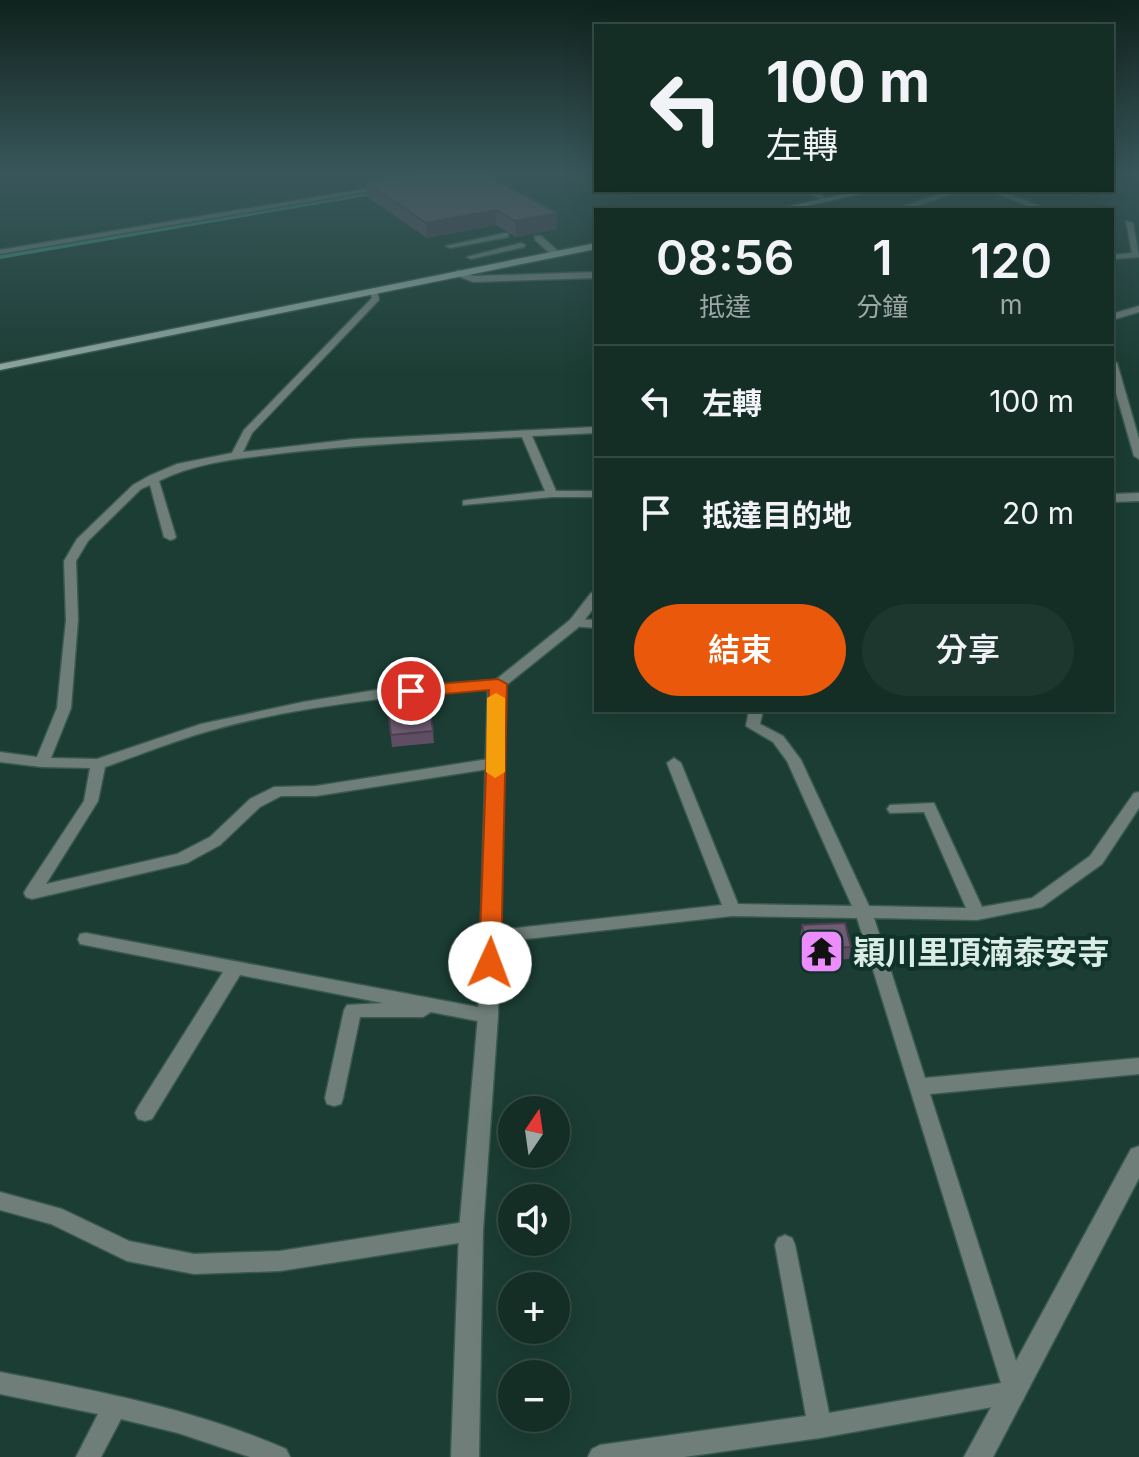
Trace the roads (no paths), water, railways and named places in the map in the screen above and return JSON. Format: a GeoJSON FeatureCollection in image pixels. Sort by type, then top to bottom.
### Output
{"type":"FeatureCollection","features":[{"type":"Feature","properties":{"kind":"main road"},"geometry":{"type":"LineString","coordinates":[[0,367],[594,246]]}},
{"type":"Feature","properties":{"kind":"street"},"geometry":{"type":"LineString","coordinates":[[458,273],[473,279],[594,275]]}},
{"type":"Feature","properties":{"kind":"street"},"geometry":{"type":"LineString","coordinates":[[1114,498],[1139,497]]}},
{"type":"Feature","properties":{"kind":"street"},"geometry":{"type":"LineString","coordinates":[[465,1457],[471,1231],[488,1016],[498,684],[586,623],[594,601]]}},
{"type":"Feature","properties":{"kind":"street"},"geometry":{"type":"LineString","coordinates":[[978,1457],[1139,1156]]}},
{"type":"Feature","properties":{"kind":"lane"},"geometry":{"type":"LineString","coordinates":[[0,252],[72,240]]}},
{"type":"Feature","properties":{"kind":"lane"},"geometry":{"type":"LineString","coordinates":[[450,246],[478,240],[512,262]]}},
{"type":"Feature","properties":{"kind":"lane"},"geometry":{"type":"LineString","coordinates":[[540,240],[556,254]]}},
{"type":"Feature","properties":{"kind":"lane"},"geometry":{"type":"LineString","coordinates":[[471,257],[521,245]]}},
{"type":"Feature","properties":{"kind":"lane"},"geometry":{"type":"LineString","coordinates":[[1114,257],[1138,255]]}},
{"type":"Feature","properties":{"kind":"lane"},"geometry":{"type":"LineString","coordinates":[[236,456],[248,432],[376,298],[373,290]]}},
{"type":"Feature","properties":{"kind":"lane"},"geometry":{"type":"LineString","coordinates":[[1114,316],[1139,309]]}},
{"type":"Feature","properties":{"kind":"lane"},"geometry":{"type":"LineString","coordinates":[[1114,370],[1139,456]]}},
{"type":"Feature","properties":{"kind":"lane"},"geometry":{"type":"LineString","coordinates":[[42,762],[64,708],[72,620],[70,561],[83,539],[121,501],[153,478],[181,466],[236,456],[354,442],[594,430]]}},
{"type":"Feature","properties":{"kind":"lane"},"geometry":{"type":"LineString","coordinates":[[525,432],[552,494]]}},
{"type":"Feature","properties":{"kind":"lane"},"geometry":{"type":"LineString","coordinates":[[153,478],[170,537]]}},
{"type":"Feature","properties":{"kind":"lane"},"geometry":{"type":"LineString","coordinates":[[467,503],[552,494],[594,494]]}},
{"type":"Feature","properties":{"kind":"lane"},"geometry":{"type":"LineString","coordinates":[[0,757],[98,764],[206,727],[303,706],[382,693],[498,684]]}},
{"type":"Feature","properties":{"kind":"lane"},"geometry":{"type":"LineString","coordinates":[[600,1457],[820,1426],[1015,1392],[864,914],[794,760],[778,739],[753,726],[756,712]]}},
{"type":"Feature","properties":{"kind":"lane"},"geometry":{"type":"LineString","coordinates":[[98,764],[91,801],[32,893],[181,859],[215,841],[255,803],[279,791],[316,791],[495,763]]}},
{"type":"Feature","properties":{"kind":"lane"},"geometry":{"type":"LineString","coordinates":[[674,763],[732,910]]}},
{"type":"Feature","properties":{"kind":"lane"},"geometry":{"type":"LineString","coordinates":[[491,937],[732,910],[977,914],[1036,903],[1096,860],[1139,797]]}},
{"type":"Feature","properties":{"kind":"lane"},"geometry":{"type":"LineString","coordinates":[[895,809],[929,807],[977,914]]}},
{"type":"Feature","properties":{"kind":"lane"},"geometry":{"type":"LineString","coordinates":[[86,939],[488,1016]]}},
{"type":"Feature","properties":{"kind":"lane"},"geometry":{"type":"LineString","coordinates":[[145,1113],[235,968]]}},
{"type":"Feature","properties":{"kind":"lane"},"geometry":{"type":"LineString","coordinates":[[334,1098],[353,1010],[456,1010]]}},
{"type":"Feature","properties":{"kind":"lane"},"geometry":{"type":"LineString","coordinates":[[919,1087],[1139,1066]]}},
{"type":"Feature","properties":{"kind":"lane"},"geometry":{"type":"LineString","coordinates":[[0,1201],[55,1216],[127,1251],[194,1264],[280,1261],[471,1231]]}},
{"type":"Feature","properties":{"kind":"lane"},"geometry":{"type":"LineString","coordinates":[[785,1245],[820,1426]]}},
{"type":"Feature","properties":{"kind":"lane"},"geometry":{"type":"LineString","coordinates":[[0,1383],[115,1407],[250,1443],[278,1457]]}},
{"type":"Feature","properties":{"kind":"lane"},"geometry":{"type":"LineString","coordinates":[[88,1457],[115,1407]]}},
{"type":"Feature","properties":{"kind":"waterway"},"geometry":{"type":"LineString","coordinates":[[0,257],[99,240]]}},
{"type":"Feature","properties":{"kind":"place","name":"穎川里頂湳泰安寺"},"geometry":{"type":"Point","coordinates":[822,952]}}]}
